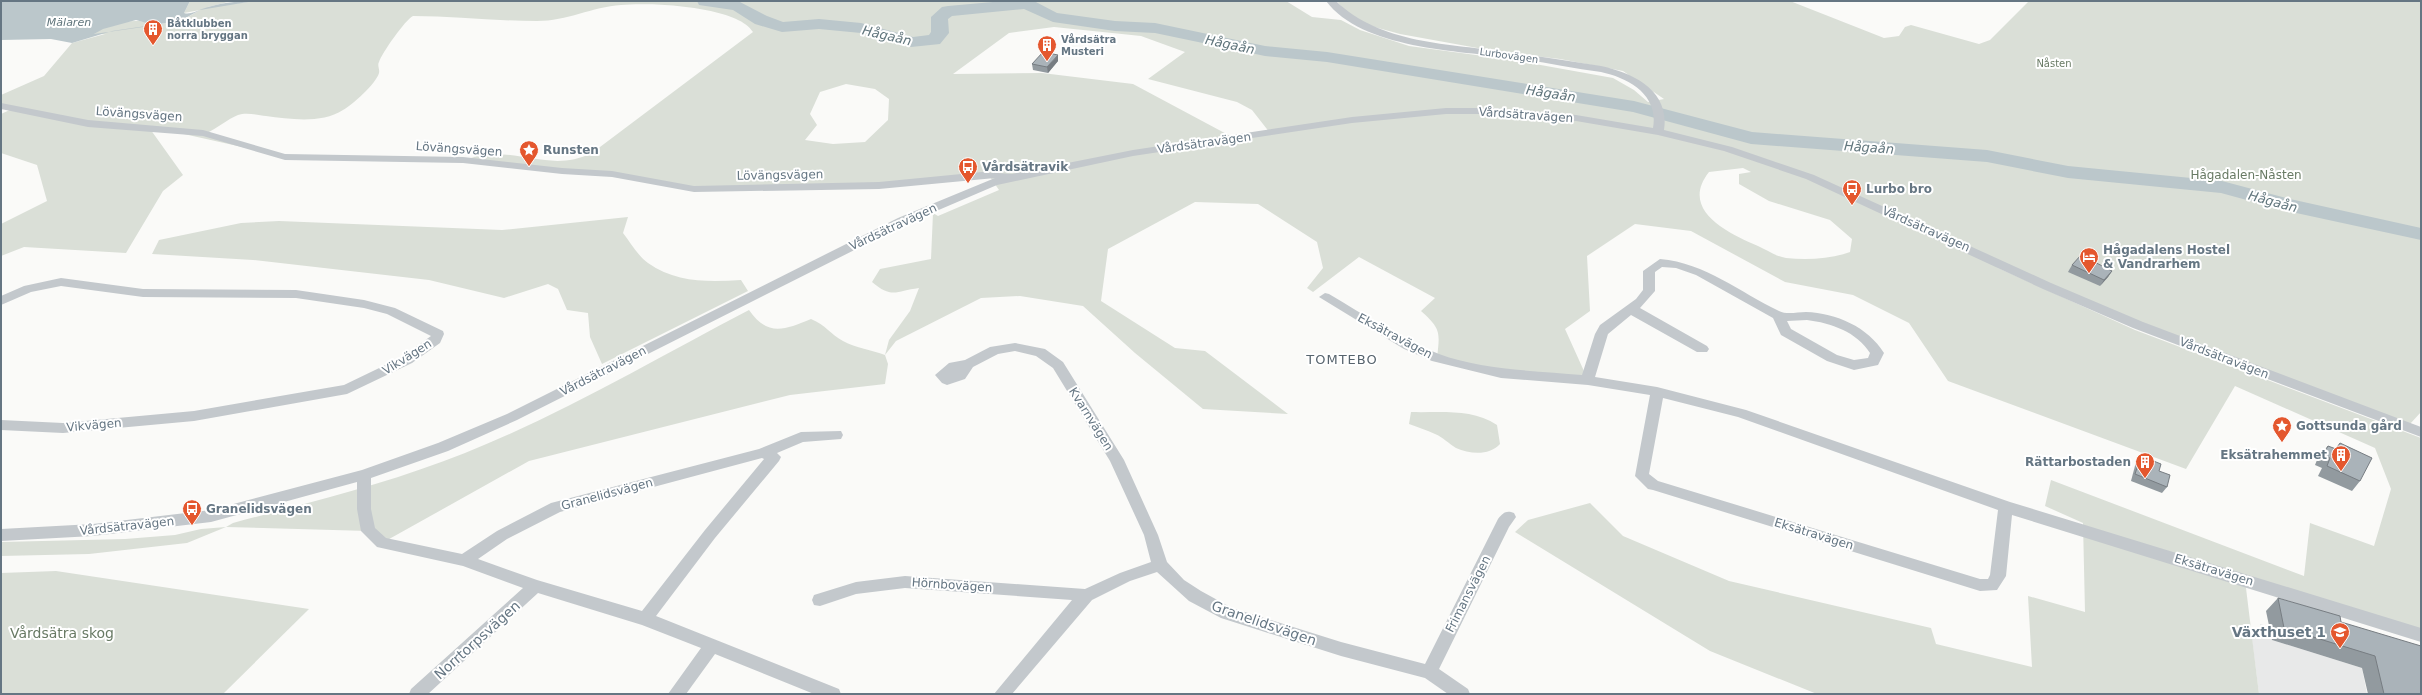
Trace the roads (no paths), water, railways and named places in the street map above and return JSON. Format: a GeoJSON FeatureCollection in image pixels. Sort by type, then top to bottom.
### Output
{"type":"FeatureCollection","features":[{"type":"Feature","properties":{"kind":"street","name":"Lurbovägen"},"geometry":{"type":"LineString","coordinates":[[1331,1],[1348,16],[1366,26],[1416,42],[1520,56],[1619,74],[1644,89],[1658,105],[1659,126]]}},
{"type":"Feature","properties":{"kind":"street","name":"Lövängsvägen"},"geometry":{"type":"LineString","coordinates":[[1,106],[87,123],[147,126],[206,133],[268,155],[285,157],[463,160],[562,171],[612,174],[670,186],[694,189],[872,186],[920,183],[989,173],[1014,176]]}},
{"type":"Feature","properties":{"kind":"street","name":"Vårdsätravägen"},"geometry":{"type":"LineString","coordinates":[[1,535],[93,530],[211,516],[364,475],[442,447],[512,417],[902,221],[993,182],[1014,176],[1133,153],[1352,120],[1446,111],[1493,111],[1659,126],[1810,177],[1966,247],[2047,286],[2138,325],[2421,432]]}},
{"type":"Feature","properties":{"kind":"street"},"geometry":{"type":"LineString","coordinates":[[1588,380],[1592,357],[1605,328],[1632,309],[1649,290],[1648,276],[1654,265],[1672,262],[1696,270],[1778,315],[1812,316],[1836,322],[1868,340],[1876,353],[1873,362],[1854,365],[1832,358],[1786,332],[1778,315]]}},
{"type":"Feature","properties":{"kind":"street","name":"Vikvägen"},"geometry":{"type":"LineString","coordinates":[[1,301],[28,289],[61,282],[143,293],[296,294],[364,304],[391,311],[438,334],[435,340],[407,360],[347,389],[194,416],[62,428],[1,425]]}},
{"type":"Feature","properties":{"kind":"street","name":"Eksätravägen"},"geometry":{"type":"LineString","coordinates":[[1325,297],[1409,346],[1437,358],[1501,373],[1588,380],[1657,392],[1707,403],[1776,423],[2006,507],[2419,634]]}},
{"type":"Feature","properties":{"kind":"street"},"geometry":{"type":"LineString","coordinates":[[1632,309],[1702,349]]}},
{"type":"Feature","properties":{"kind":"street","name":"Kvarnvägen"},"geometry":{"type":"LineString","coordinates":[[968,364],[995,350],[1015,347],[1040,352],[1058,365],[1117,460],[1151,535],[1160,565]]}},
{"type":"Feature","properties":{"kind":"street","name":"Eksätravägen"},"geometry":{"type":"LineString","coordinates":[[1657,392],[1642,476],[1653,485],[1980,585],[1992,586],[1998,576],[2006,507]]}},
{"type":"Feature","properties":{"kind":"street","name":"Granelidsvägen"},"geometry":{"type":"LineString","coordinates":[[464,560],[502,535],[556,507],[762,453],[801,437],[836,435]]}},
{"type":"Feature","properties":{"kind":"street"},"geometry":{"type":"LineString","coordinates":[[645,619],[710,534],[774,457],[762,453]]}},
{"type":"Feature","properties":{"kind":"street"},"geometry":{"type":"LineString","coordinates":[[364,475],[364,509],[368,531],[382,543],[464,560],[536,586],[645,619],[712,646],[724,649],[833,694]]}},
{"type":"Feature","properties":{"kind":"street","name":"Frimansvägen"},"geometry":{"type":"LineString","coordinates":[[1429,672],[1503,523],[1509,517]]}},
{"type":"Feature","properties":{"kind":"street"},"geometry":{"type":"LineString","coordinates":[[1002,694],[1086,595],[1125,577],[1160,565]]}},
{"type":"Feature","properties":{"kind":"street","name":"Granelidsvägen"},"geometry":{"type":"LineString","coordinates":[[1160,565],[1179,584],[1195,596],[1227,613],[1342,649],[1429,672],[1462,694]]}},
{"type":"Feature","properties":{"kind":"street","name":"Hörnbovägen"},"geometry":{"type":"LineString","coordinates":[[820,600],[844,589],[892,582],[912,582],[1086,595]]}},
{"type":"Feature","properties":{"kind":"street","name":"Norrtorpsvägen"},"geometry":{"type":"LineString","coordinates":[[418,694],[536,586]]}},
{"type":"Feature","properties":{"kind":"street"},"geometry":{"type":"LineString","coordinates":[[2419,634],[2421,650]]}},
{"type":"Feature","properties":{"kind":"street"},"geometry":{"type":"LineString","coordinates":[[676,694],[712,646]]}},
{"type":"Feature","properties":{"kind":"water","name":"Mälaren"},"geometry":{"type":"Polygon","coordinates":[[[1,1],[190,1],[184,13],[188,14],[208,7],[221,4],[254,1],[200,10],[180,21],[145,26],[150,24],[136,20],[103,29],[94,34],[109,32],[72,43],[51,39],[1,40],[1,1]]]}},
{"type":"Feature","properties":{"kind":"waterway","name":"Hågaån"},"geometry":{"type":"LineString","coordinates":[[705,1],[738,6],[761,20],[782,27],[819,24],[861,28],[893,35],[911,42],[934,40],[940,33],[939,17],[948,11],[1027,4],[1053,17],[1115,26],[1155,28],[1265,51],[1327,57],[1634,107],[1751,138],[1987,156],[2068,172],[2222,187],[2287,205],[2421,234]]}},
{"type":"Feature","properties":{"kind":"place","name":"Båtklubben norra bryggan"},"geometry":{"type":"Point","coordinates":[153,46]}},
{"type":"Feature","properties":{"kind":"place","name":"Vårdsätra Musteri"},"geometry":{"type":"Point","coordinates":[1047,62]}},
{"type":"Feature","properties":{"kind":"place","name":"Runsten"},"geometry":{"type":"Point","coordinates":[529,167]}},
{"type":"Feature","properties":{"kind":"place","name":"Vårdsätravik"},"geometry":{"type":"Point","coordinates":[968,184]}},
{"type":"Feature","properties":{"kind":"place","name":"Lurbo bro"},"geometry":{"type":"Point","coordinates":[1852,206]}},
{"type":"Feature","properties":{"kind":"place","name":"Hågadalens Hostel & Vandrarhem"},"geometry":{"type":"Point","coordinates":[2089,274]}},
{"type":"Feature","properties":{"kind":"place","name":"Gottsunda gård"},"geometry":{"type":"Point","coordinates":[2282,443]}},
{"type":"Feature","properties":{"kind":"place","name":"Eksätrahemmet"},"geometry":{"type":"Point","coordinates":[2341,472]}},
{"type":"Feature","properties":{"kind":"place","name":"Rättarbostaden"},"geometry":{"type":"Point","coordinates":[2145,479]}},
{"type":"Feature","properties":{"kind":"place","name":"Granelidsvägen"},"geometry":{"type":"Point","coordinates":[192,526]}},
{"type":"Feature","properties":{"kind":"place","name":"Växthuset 1"},"geometry":{"type":"Point","coordinates":[2340,649]}},
{"type":"Feature","properties":{"kind":"district","name":"TOMTEBO"},"geometry":{"type":"Point","coordinates":[1342,359]}},
{"type":"Feature","properties":{"kind":"park label","name":"Nåsten"},"geometry":{"type":"Point","coordinates":[2054,63]}},
{"type":"Feature","properties":{"kind":"park label","name":"Hågadalen-Nåsten"},"geometry":{"type":"Point","coordinates":[2246,175]}},
{"type":"Feature","properties":{"kind":"park label","name":"Vårdsätra skog"},"geometry":{"type":"Point","coordinates":[62,633]}}]}
